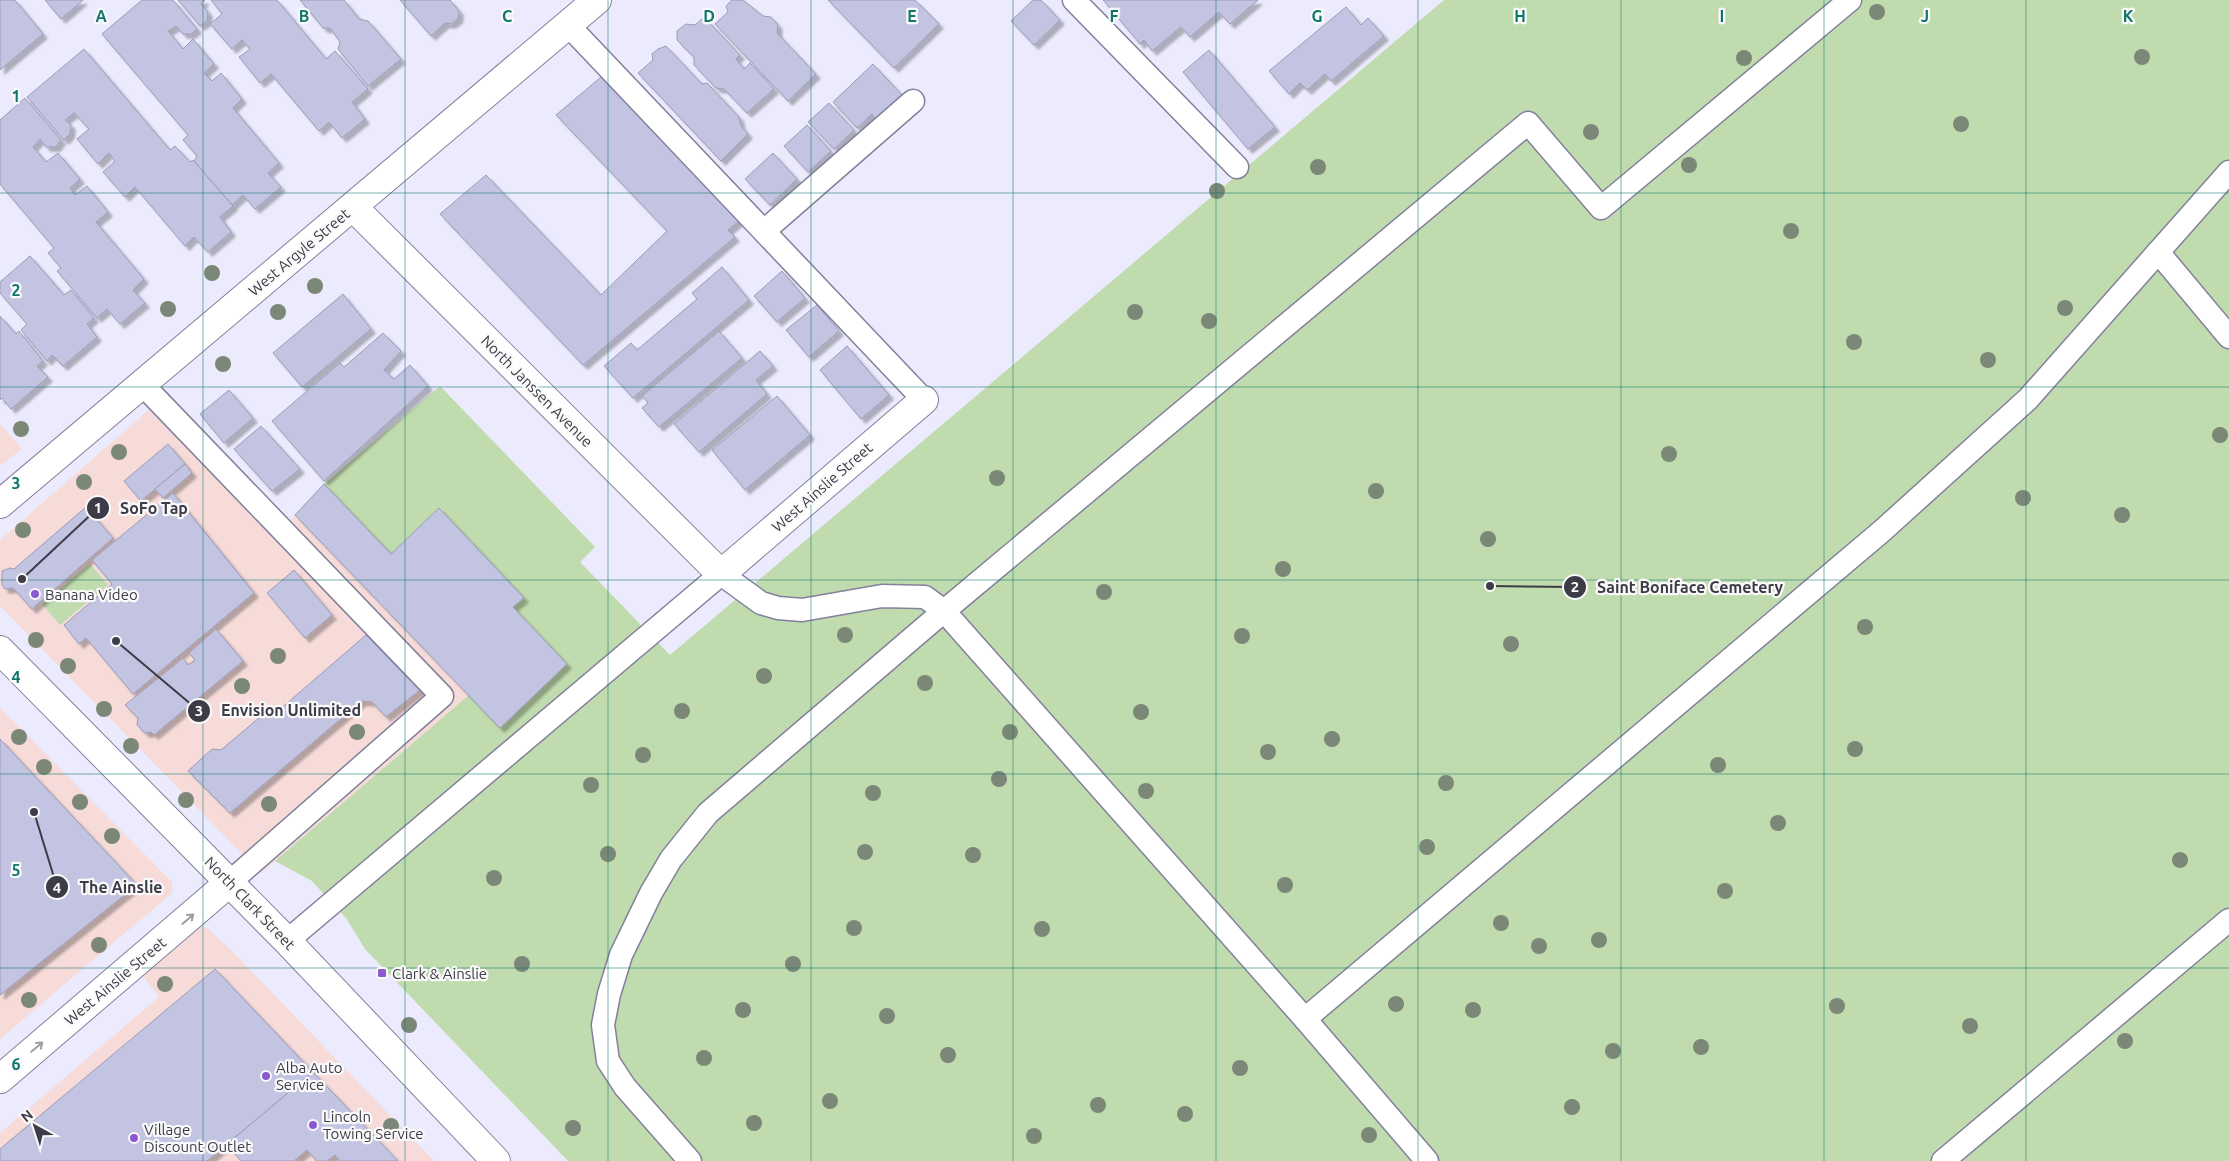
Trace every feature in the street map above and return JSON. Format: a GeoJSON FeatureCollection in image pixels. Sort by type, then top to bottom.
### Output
{"type":"FeatureCollection","features":[{"type":"Feature","properties":{"kind":"street","name":"West Argyle Street"},"geometry":{"type":"LineString","coordinates":[[0,504],[597,0]]}},
{"type":"Feature","properties":{"kind":"street","name":"North Janssen Avenue"},"geometry":{"type":"LineString","coordinates":[[353,206],[721,574]]}},
{"type":"Feature","properties":{"kind":"street","name":"West Ainslie Street"},"geometry":{"type":"LineString","coordinates":[[721,574],[924,400]]}},
{"type":"Feature","properties":{"kind":"street","name":"North Clark Street"},"geometry":{"type":"LineString","coordinates":[[0,650],[287,940],[496,1161]]}},
{"type":"Feature","properties":{"kind":"street","name":"West Ainslie Street"},"geometry":{"type":"LineString","coordinates":[[0,1078],[230,882]]}},
{"type":"Feature","properties":{"kind":"lane"},"geometry":{"type":"LineString","coordinates":[[1074,0],[1237,167]]}},
{"type":"Feature","properties":{"kind":"lane"},"geometry":{"type":"LineString","coordinates":[[690,1161],[625,1087],[608,1061],[602,1025],[621,955],[651,893],[671,859],[708,813],[944,610],[1528,123],[1601,208],[1850,0]]}},
{"type":"Feature","properties":{"kind":"lane"},"geometry":{"type":"LineString","coordinates":[[568,24],[924,400]]}},
{"type":"Feature","properties":{"kind":"lane"},"geometry":{"type":"LineString","coordinates":[[764,231],[913,101]]}},
{"type":"Feature","properties":{"kind":"lane"},"geometry":{"type":"LineString","coordinates":[[1305,1019],[1889,525],[2028,398],[2229,172]]}},
{"type":"Feature","properties":{"kind":"lane"},"geometry":{"type":"LineString","coordinates":[[2158,252],[2229,337]]}},
{"type":"Feature","properties":{"kind":"lane"},"geometry":{"type":"LineString","coordinates":[[142,384],[442,696],[230,882]]}},
{"type":"Feature","properties":{"kind":"lane"},"geometry":{"type":"LineString","coordinates":[[287,940],[721,574],[762,603],[778,608],[802,610],[882,596],[924,597],[944,610],[1305,1019],[1427,1161]]}},
{"type":"Feature","properties":{"kind":"lane"},"geometry":{"type":"LineString","coordinates":[[1943,1161],[2229,920]]}},
{"type":"Feature","properties":{"kind":"shaded area"},"geometry":{"type":"Polygon","coordinates":[[[159,401],[282,529],[295,515],[469,695],[261,873],[0,606],[0,540],[159,401]]]}},
{"type":"Feature","properties":{"kind":"shaded area"},"geometry":{"type":"Polygon","coordinates":[[[0,424],[22,449],[0,466],[0,424]]]}},
{"type":"Feature","properties":{"kind":"shaded area"},"geometry":{"type":"Polygon","coordinates":[[[0,708],[172,882],[172,893],[0,1039],[0,708]]]}},
{"type":"Feature","properties":{"kind":"shaded area"},"geometry":{"type":"Polygon","coordinates":[[[197,926],[207,928],[229,948],[434,1161],[0,1161],[0,1133],[159,997],[141,973],[197,926]]]}},
{"type":"Feature","properties":{"kind":"green space"},"geometry":{"type":"Polygon","coordinates":[[[1444,0],[2229,0],[2229,1161],[568,1161],[365,949],[346,918],[312,881],[275,861],[469,695],[295,515],[324,484],[440,386],[595,547],[580,562],[670,655],[1444,0]]]}},
{"type":"Feature","properties":{"kind":"green space"},"geometry":{"type":"Polygon","coordinates":[[[90,564],[108,585],[60,625],[42,604],[90,564]]]}},
{"type":"Feature","properties":{"kind":"building"},"geometry":{"type":"Polygon","coordinates":[[[0,0],[15,0],[43,34],[0,70],[0,0]]]}},
{"type":"Feature","properties":{"kind":"building"},"geometry":{"type":"Polygon","coordinates":[[[45,0],[83,0],[61,19],[45,0]]]}},
{"type":"Feature","properties":{"kind":"building"},"geometry":{"type":"Polygon","coordinates":[[[142,0],[173,0],[197,29],[191,34],[183,34],[176,26],[168,31],[183,49],[193,39],[214,64],[204,73],[212,81],[221,73],[242,99],[233,108],[279,163],[268,173],[281,187],[255,209],[243,195],[232,205],[194,161],[197,156],[183,140],[188,135],[102,34],[142,0]]]}},
{"type":"Feature","properties":{"kind":"building"},"geometry":{"type":"Polygon","coordinates":[[[178,0],[205,0],[201,4],[208,12],[207,21],[200,26],[178,0]]]}},
{"type":"Feature","properties":{"kind":"building"},"geometry":{"type":"Polygon","coordinates":[[[211,0],[277,0],[326,59],[335,51],[368,89],[352,102],[365,119],[342,138],[329,122],[319,131],[271,74],[260,83],[239,57],[250,49],[242,40],[232,49],[210,24],[222,14],[211,0]]]}},
{"type":"Feature","properties":{"kind":"building"},"geometry":{"type":"Polygon","coordinates":[[[300,0],[344,0],[359,19],[368,21],[401,59],[368,86],[338,49],[340,42],[330,28],[323,28],[300,0]]]}},
{"type":"Feature","properties":{"kind":"building"},"geometry":{"type":"Polygon","coordinates":[[[400,0],[450,0],[459,11],[458,19],[451,24],[445,23],[431,36],[400,0]]]}},
{"type":"Feature","properties":{"kind":"building"},"geometry":{"type":"Polygon","coordinates":[[[732,0],[743,0],[763,16],[771,17],[778,25],[777,33],[816,74],[788,101],[715,24],[728,12],[726,6],[732,0]]]}},
{"type":"Feature","properties":{"kind":"building"},"geometry":{"type":"Polygon","coordinates":[[[828,0],[915,0],[939,24],[894,68],[828,0]]]}},
{"type":"Feature","properties":{"kind":"building"},"geometry":{"type":"Polygon","coordinates":[[[1033,0],[1041,0],[1060,20],[1034,45],[1011,21],[1033,0]]]}},
{"type":"Feature","properties":{"kind":"building"},"geometry":{"type":"Polygon","coordinates":[[[1103,0],[1258,0],[1230,24],[1219,12],[1190,37],[1181,27],[1152,51],[1144,40],[1140,44],[1103,0]]]}},
{"type":"Feature","properties":{"kind":"building"},"geometry":{"type":"Polygon","coordinates":[[[1346,7],[1361,25],[1368,18],[1384,36],[1331,81],[1325,74],[1307,90],[1300,83],[1289,94],[1269,71],[1346,7]]]}},
{"type":"Feature","properties":{"kind":"building"},"geometry":{"type":"Polygon","coordinates":[[[704,17],[740,55],[736,59],[744,69],[750,63],[774,89],[747,113],[724,89],[716,88],[694,65],[694,57],[677,40],[677,31],[686,24],[695,25],[704,17]]]}},
{"type":"Feature","properties":{"kind":"building"},"geometry":{"type":"Polygon","coordinates":[[[666,46],[702,84],[707,83],[739,117],[741,126],[748,134],[721,161],[638,73],[653,60],[652,54],[666,46]]]}},
{"type":"Feature","properties":{"kind":"building"},"geometry":{"type":"Polygon","coordinates":[[[84,49],[170,150],[175,146],[190,162],[193,160],[233,206],[220,217],[231,232],[208,252],[194,237],[185,246],[135,187],[125,197],[103,172],[115,161],[109,153],[98,164],[77,139],[89,129],[74,113],[65,120],[71,125],[70,134],[64,140],[27,97],[84,49]]]}},
{"type":"Feature","properties":{"kind":"building"},"geometry":{"type":"Polygon","coordinates":[[[1209,50],[1275,127],[1248,149],[1183,72],[1209,50]]]}},
{"type":"Feature","properties":{"kind":"building"},"geometry":{"type":"Polygon","coordinates":[[[873,64],[902,95],[876,120],[872,114],[857,128],[833,102],[873,64]]]}},
{"type":"Feature","properties":{"kind":"building"},"geometry":{"type":"Polygon","coordinates":[[[601,77],[739,221],[728,230],[735,237],[583,365],[440,214],[486,175],[601,295],[667,231],[556,115],[601,77]]]}},
{"type":"Feature","properties":{"kind":"building"},"geometry":{"type":"Polygon","coordinates":[[[25,98],[61,140],[56,147],[46,147],[40,139],[33,147],[46,162],[58,153],[80,179],[70,188],[75,195],[87,186],[108,212],[96,222],[144,279],[133,290],[145,303],[120,324],[107,309],[97,318],[57,271],[61,268],[48,253],[54,248],[0,184],[0,120],[25,98]]]}},
{"type":"Feature","properties":{"kind":"building"},"geometry":{"type":"Polygon","coordinates":[[[829,103],[854,130],[834,149],[808,122],[829,103]]]}},
{"type":"Feature","properties":{"kind":"building"},"geometry":{"type":"Polygon","coordinates":[[[807,125],[831,151],[808,172],[784,146],[807,125]]]}},
{"type":"Feature","properties":{"kind":"building"},"geometry":{"type":"Polygon","coordinates":[[[773,153],[797,179],[770,205],[745,179],[773,153]]]}},
{"type":"Feature","properties":{"kind":"building"},"geometry":{"type":"Polygon","coordinates":[[[30,256],[64,295],[71,290],[94,318],[87,324],[97,337],[63,366],[52,355],[47,361],[21,330],[27,324],[0,293],[0,282],[30,256]]]}},
{"type":"Feature","properties":{"kind":"building"},"geometry":{"type":"Polygon","coordinates":[[[722,267],[749,300],[633,398],[604,366],[631,343],[637,350],[697,299],[692,293],[722,267]]]}},
{"type":"Feature","properties":{"kind":"building"},"geometry":{"type":"Polygon","coordinates":[[[782,271],[805,298],[777,322],[754,296],[782,271]]]}},
{"type":"Feature","properties":{"kind":"building"},"geometry":{"type":"Polygon","coordinates":[[[343,294],[371,329],[302,387],[273,353],[343,294]]]}},
{"type":"Feature","properties":{"kind":"building"},"geometry":{"type":"Polygon","coordinates":[[[817,305],[839,331],[809,357],[786,330],[817,305]]]}},
{"type":"Feature","properties":{"kind":"building"},"geometry":{"type":"Polygon","coordinates":[[[0,316],[16,334],[19,331],[43,361],[37,366],[48,377],[11,409],[2,398],[0,400],[0,316]]]}},
{"type":"Feature","properties":{"kind":"building"},"geometry":{"type":"Polygon","coordinates":[[[719,331],[742,358],[659,427],[642,408],[648,403],[642,396],[719,331]]]}},
{"type":"Feature","properties":{"kind":"building"},"geometry":{"type":"Polygon","coordinates":[[[383,333],[401,351],[384,370],[394,379],[410,365],[428,386],[324,481],[272,421],[340,363],[344,367],[383,333]]]}},
{"type":"Feature","properties":{"kind":"building"},"geometry":{"type":"Polygon","coordinates":[[[847,346],[889,395],[861,419],[820,370],[847,346]]]}},
{"type":"Feature","properties":{"kind":"building"},"geometry":{"type":"Polygon","coordinates":[[[760,351],[773,366],[756,380],[767,394],[699,452],[674,424],[760,351]]]}},
{"type":"Feature","properties":{"kind":"building"},"geometry":{"type":"Polygon","coordinates":[[[229,390],[253,418],[224,443],[200,414],[229,390]]]}},
{"type":"Feature","properties":{"kind":"building"},"geometry":{"type":"Polygon","coordinates":[[[777,396],[810,435],[745,490],[712,450],[777,396]]]}},
{"type":"Feature","properties":{"kind":"building"},"geometry":{"type":"Polygon","coordinates":[[[261,426],[300,469],[272,491],[234,449],[261,426]]]}},
{"type":"Feature","properties":{"kind":"building"},"geometry":{"type":"Polygon","coordinates":[[[168,444],[185,464],[141,501],[124,481],[168,444]]]}},
{"type":"Feature","properties":{"kind":"building"},"geometry":{"type":"Polygon","coordinates":[[[185,464],[192,473],[163,498],[155,489],[185,464]]]}},
{"type":"Feature","properties":{"kind":"building"},"geometry":{"type":"Polygon","coordinates":[[[324,484],[391,554],[439,508],[524,598],[513,607],[567,664],[500,728],[295,515],[324,484]]]}},
{"type":"Feature","properties":{"kind":"building"},"geometry":{"type":"Polygon","coordinates":[[[173,493],[254,593],[133,694],[86,638],[79,644],[64,625],[112,584],[92,560],[173,493]]]}},
{"type":"Feature","properties":{"kind":"building"},"geometry":{"type":"Polygon","coordinates":[[[86,507],[113,538],[32,609],[13,588],[5,589],[2,585],[2,571],[10,568],[14,569],[86,507]]]}},
{"type":"Feature","properties":{"kind":"building"},"geometry":{"type":"Polygon","coordinates":[[[294,570],[332,615],[305,638],[267,593],[294,570]]]}},
{"type":"Feature","properties":{"kind":"building"},"geometry":{"type":"Polygon","coordinates":[[[216,629],[243,661],[154,735],[151,732],[145,733],[137,725],[138,718],[125,705],[183,658],[188,665],[195,660],[189,653],[216,629]]]}},
{"type":"Feature","properties":{"kind":"building"},"geometry":{"type":"Polygon","coordinates":[[[366,635],[420,690],[386,717],[372,702],[362,701],[230,813],[188,771],[212,749],[221,750],[273,706],[278,711],[366,635]]]}},
{"type":"Feature","properties":{"kind":"building"},"geometry":{"type":"Polygon","coordinates":[[[0,739],[137,885],[0,995],[0,739]]]}},
{"type":"Feature","properties":{"kind":"building"},"geometry":{"type":"Polygon","coordinates":[[[215,969],[313,1072],[207,1161],[0,1161],[0,1149],[215,969]]]}},
{"type":"Feature","properties":{"kind":"building"},"geometry":{"type":"Polygon","coordinates":[[[313,1072],[398,1161],[340,1161],[335,1155],[327,1161],[317,1161],[307,1150],[294,1161],[241,1161],[227,1144],[313,1072]]]}},
{"type":"Feature","properties":{"kind":"place","name":"SoFo Tap"},"geometry":{"type":"Point","coordinates":[22,579]}},
{"type":"Feature","properties":{"kind":"place","name":"Saint Boniface Cemetery"},"geometry":{"type":"Point","coordinates":[1490,586]}},
{"type":"Feature","properties":{"kind":"place","name":"Banana Video"},"geometry":{"type":"Point","coordinates":[35,594]}},
{"type":"Feature","properties":{"kind":"place","name":"Envision Unlimited"},"geometry":{"type":"Point","coordinates":[116,641]}},
{"type":"Feature","properties":{"kind":"place","name":"The Ainslie"},"geometry":{"type":"Point","coordinates":[34,812]}},
{"type":"Feature","properties":{"kind":"place","name":"Clark & Ainslie"},"geometry":{"type":"Point","coordinates":[382,973]}},
{"type":"Feature","properties":{"kind":"place","name":"Alba Auto Service"},"geometry":{"type":"Point","coordinates":[266,1076]}},
{"type":"Feature","properties":{"kind":"place","name":"Lincoln Towing Service"},"geometry":{"type":"Point","coordinates":[313,1125]}},
{"type":"Feature","properties":{"kind":"place","name":"Village Discount Outlet"},"geometry":{"type":"Point","coordinates":[134,1138]}}]}
